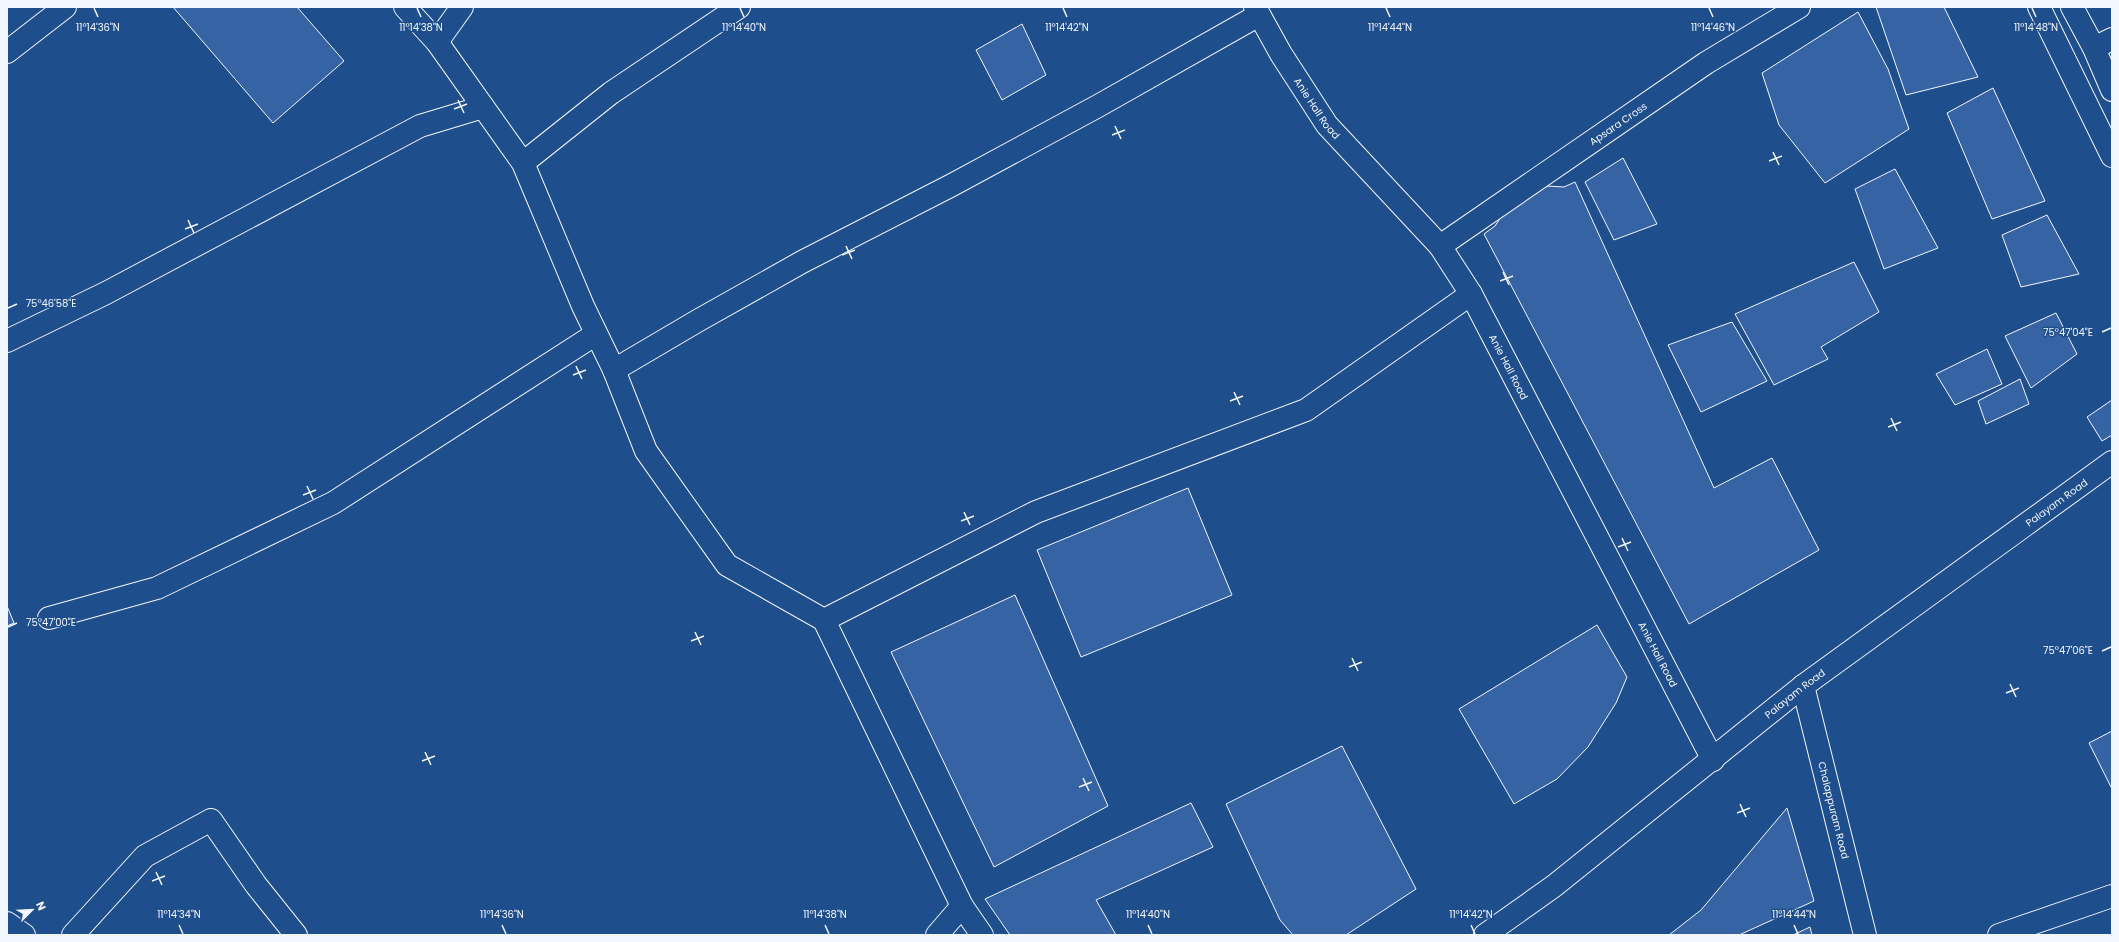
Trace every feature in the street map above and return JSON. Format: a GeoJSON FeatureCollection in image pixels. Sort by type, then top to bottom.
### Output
{"type":"FeatureCollection","features":[{"type":"Feature","properties":{"kind":"street"},"geometry":{"type":"LineString","coordinates":[[7,52],[65,7]]}},
{"type":"Feature","properties":{"kind":"street"},"geometry":{"type":"LineString","coordinates":[[405,7],[437,42],[523,163],[596,334],[614,370],[646,451],[727,565],[824,620],[962,906],[982,935]]}},
{"type":"Feature","properties":{"kind":"street"},"geometry":{"type":"LineString","coordinates":[[437,42],[462,7]]}},
{"type":"Feature","properties":{"kind":"street"},"geometry":{"type":"LineString","coordinates":[[523,163],[611,93],[739,7]]}},
{"type":"Feature","properties":{"kind":"street","name":"Apsara Cross"},"geometry":{"type":"LineString","coordinates":[[1440,246],[1706,63],[1799,7]]}},
{"type":"Feature","properties":{"kind":"street"},"geometry":{"type":"LineString","coordinates":[[2039,7],[2112,156]]}},
{"type":"Feature","properties":{"kind":"street"},"geometry":{"type":"LineString","coordinates":[[2072,7],[2103,44],[2112,90]]}},
{"type":"Feature","properties":{"kind":"street"},"geometry":{"type":"LineString","coordinates":[[614,370],[802,262],[952,186],[1098,106],[1257,11]]}},
{"type":"Feature","properties":{"kind":"street","name":"Anie Hall Road"},"geometry":{"type":"LineString","coordinates":[[1257,11],[1280,54],[1327,125],[1440,246],[1471,294],[1713,760]]}},
{"type":"Feature","properties":{"kind":"street"},"geometry":{"type":"LineString","coordinates":[[7,341],[106,293],[420,126],[483,107]]}},
{"type":"Feature","properties":{"kind":"street"},"geometry":{"type":"LineString","coordinates":[[824,620],[1036,512],[1306,410],[1471,294]]}},
{"type":"Feature","properties":{"kind":"street"},"geometry":{"type":"LineString","coordinates":[[48,618],[157,588],[333,503],[596,334]]}},
{"type":"Feature","properties":{"kind":"street","name":"Palayam Road"},"geometry":{"type":"LineString","coordinates":[[1485,935],[1554,886],[1713,760],[1803,686],[1991,548],[2112,462]]}},
{"type":"Feature","properties":{"kind":"street","name":"Chalappuram Road"},"geometry":{"type":"LineString","coordinates":[[1803,686],[1865,935]]}},
{"type":"Feature","properties":{"kind":"street"},"geometry":{"type":"LineString","coordinates":[[73,935],[144,856],[211,820],[256,885],[296,935]]}},
{"type":"Feature","properties":{"kind":"street"},"geometry":{"type":"LineString","coordinates":[[1999,935],[2112,896]]}},
{"type":"Feature","properties":{"kind":"street"},"geometry":{"type":"LineString","coordinates":[[937,935],[962,906]]}},
{"type":"Feature","properties":{"kind":"street"},"geometry":{"type":"LineString","coordinates":[[7,923],[24,935]]}},
{"type":"Feature","properties":{"kind":"building"},"geometry":{"type":"Polygon","coordinates":[[[173,7],[297,7],[344,61],[273,123],[173,7]]]}},
{"type":"Feature","properties":{"kind":"building"},"geometry":{"type":"Polygon","coordinates":[[[1876,7],[1944,7],[1978,77],[1906,95],[1876,7]]]}},
{"type":"Feature","properties":{"kind":"building"},"geometry":{"type":"Polygon","coordinates":[[[1858,12],[1888,69],[1909,129],[1825,183],[1779,125],[1762,73],[1858,12]]]}},
{"type":"Feature","properties":{"kind":"building"},"geometry":{"type":"Polygon","coordinates":[[[1022,24],[1046,75],[1002,100],[976,50],[1022,24]]]}},
{"type":"Feature","properties":{"kind":"building"},"geometry":{"type":"Polygon","coordinates":[[[1993,88],[2045,201],[1992,219],[1947,113],[1993,88]]]}},
{"type":"Feature","properties":{"kind":"building"},"geometry":{"type":"Polygon","coordinates":[[[1623,158],[1657,224],[1614,240],[1585,182],[1623,158]]]}},
{"type":"Feature","properties":{"kind":"building"},"geometry":{"type":"Polygon","coordinates":[[[1895,169],[1938,248],[1884,269],[1855,189],[1895,169]]]}},
{"type":"Feature","properties":{"kind":"building"},"geometry":{"type":"Polygon","coordinates":[[[1575,182],[1714,488],[1772,458],[1819,550],[1689,624],[1484,234],[1495,226],[1507,208],[1524,197],[1547,186],[1564,187],[1575,182]]]}},
{"type":"Feature","properties":{"kind":"building"},"geometry":{"type":"Polygon","coordinates":[[[2047,215],[2079,274],[2021,287],[2002,235],[2047,215]]]}},
{"type":"Feature","properties":{"kind":"building"},"geometry":{"type":"Polygon","coordinates":[[[1854,262],[1879,312],[1821,347],[1828,359],[1774,385],[1735,314],[1854,262]]]}},
{"type":"Feature","properties":{"kind":"building"},"geometry":{"type":"Polygon","coordinates":[[[2056,313],[2077,354],[2031,388],[2005,336],[2056,313]]]}},
{"type":"Feature","properties":{"kind":"building"},"geometry":{"type":"Polygon","coordinates":[[[1732,322],[1767,381],[1701,412],[1668,345],[1732,322]]]}},
{"type":"Feature","properties":{"kind":"building"},"geometry":{"type":"Polygon","coordinates":[[[1987,349],[2002,384],[1955,405],[1936,374],[1987,349]]]}},
{"type":"Feature","properties":{"kind":"building"},"geometry":{"type":"Polygon","coordinates":[[[2020,379],[2029,404],[1986,424],[1978,401],[2020,379]]]}},
{"type":"Feature","properties":{"kind":"building"},"geometry":{"type":"Polygon","coordinates":[[[2112,400],[2112,435],[2102,441],[2087,417],[2112,400]]]}},
{"type":"Feature","properties":{"kind":"building"},"geometry":{"type":"Polygon","coordinates":[[[1188,488],[1232,595],[1081,657],[1037,550],[1188,488]]]}},
{"type":"Feature","properties":{"kind":"building"},"geometry":{"type":"Polygon","coordinates":[[[1015,595],[1108,806],[994,867],[891,652],[1015,595]]]}},
{"type":"Feature","properties":{"kind":"building"},"geometry":{"type":"Polygon","coordinates":[[[7,606],[14,623],[7,626],[7,606]]]}},
{"type":"Feature","properties":{"kind":"building"},"geometry":{"type":"Polygon","coordinates":[[[1597,625],[1627,677],[1616,703],[1588,747],[1557,779],[1514,804],[1459,709],[1597,625]]]}},
{"type":"Feature","properties":{"kind":"building"},"geometry":{"type":"Polygon","coordinates":[[[2112,731],[2112,789],[2089,743],[2112,731]]]}},
{"type":"Feature","properties":{"kind":"building"},"geometry":{"type":"Polygon","coordinates":[[[1342,746],[1416,889],[1346,935],[1293,935],[1280,920],[1226,804],[1342,746]]]}},
{"type":"Feature","properties":{"kind":"building"},"geometry":{"type":"Polygon","coordinates":[[[1191,803],[1213,847],[1096,900],[1116,935],[1010,935],[985,899],[1191,803]]]}},
{"type":"Feature","properties":{"kind":"building"},"geometry":{"type":"Polygon","coordinates":[[[1787,808],[1814,901],[1739,935],[1669,935],[1701,910],[1787,808]]]}},
{"type":"Feature","properties":{"kind":"building"},"geometry":{"type":"Polygon","coordinates":[[[1810,927],[1812,935],[1793,935],[1810,927]]]}}]}
